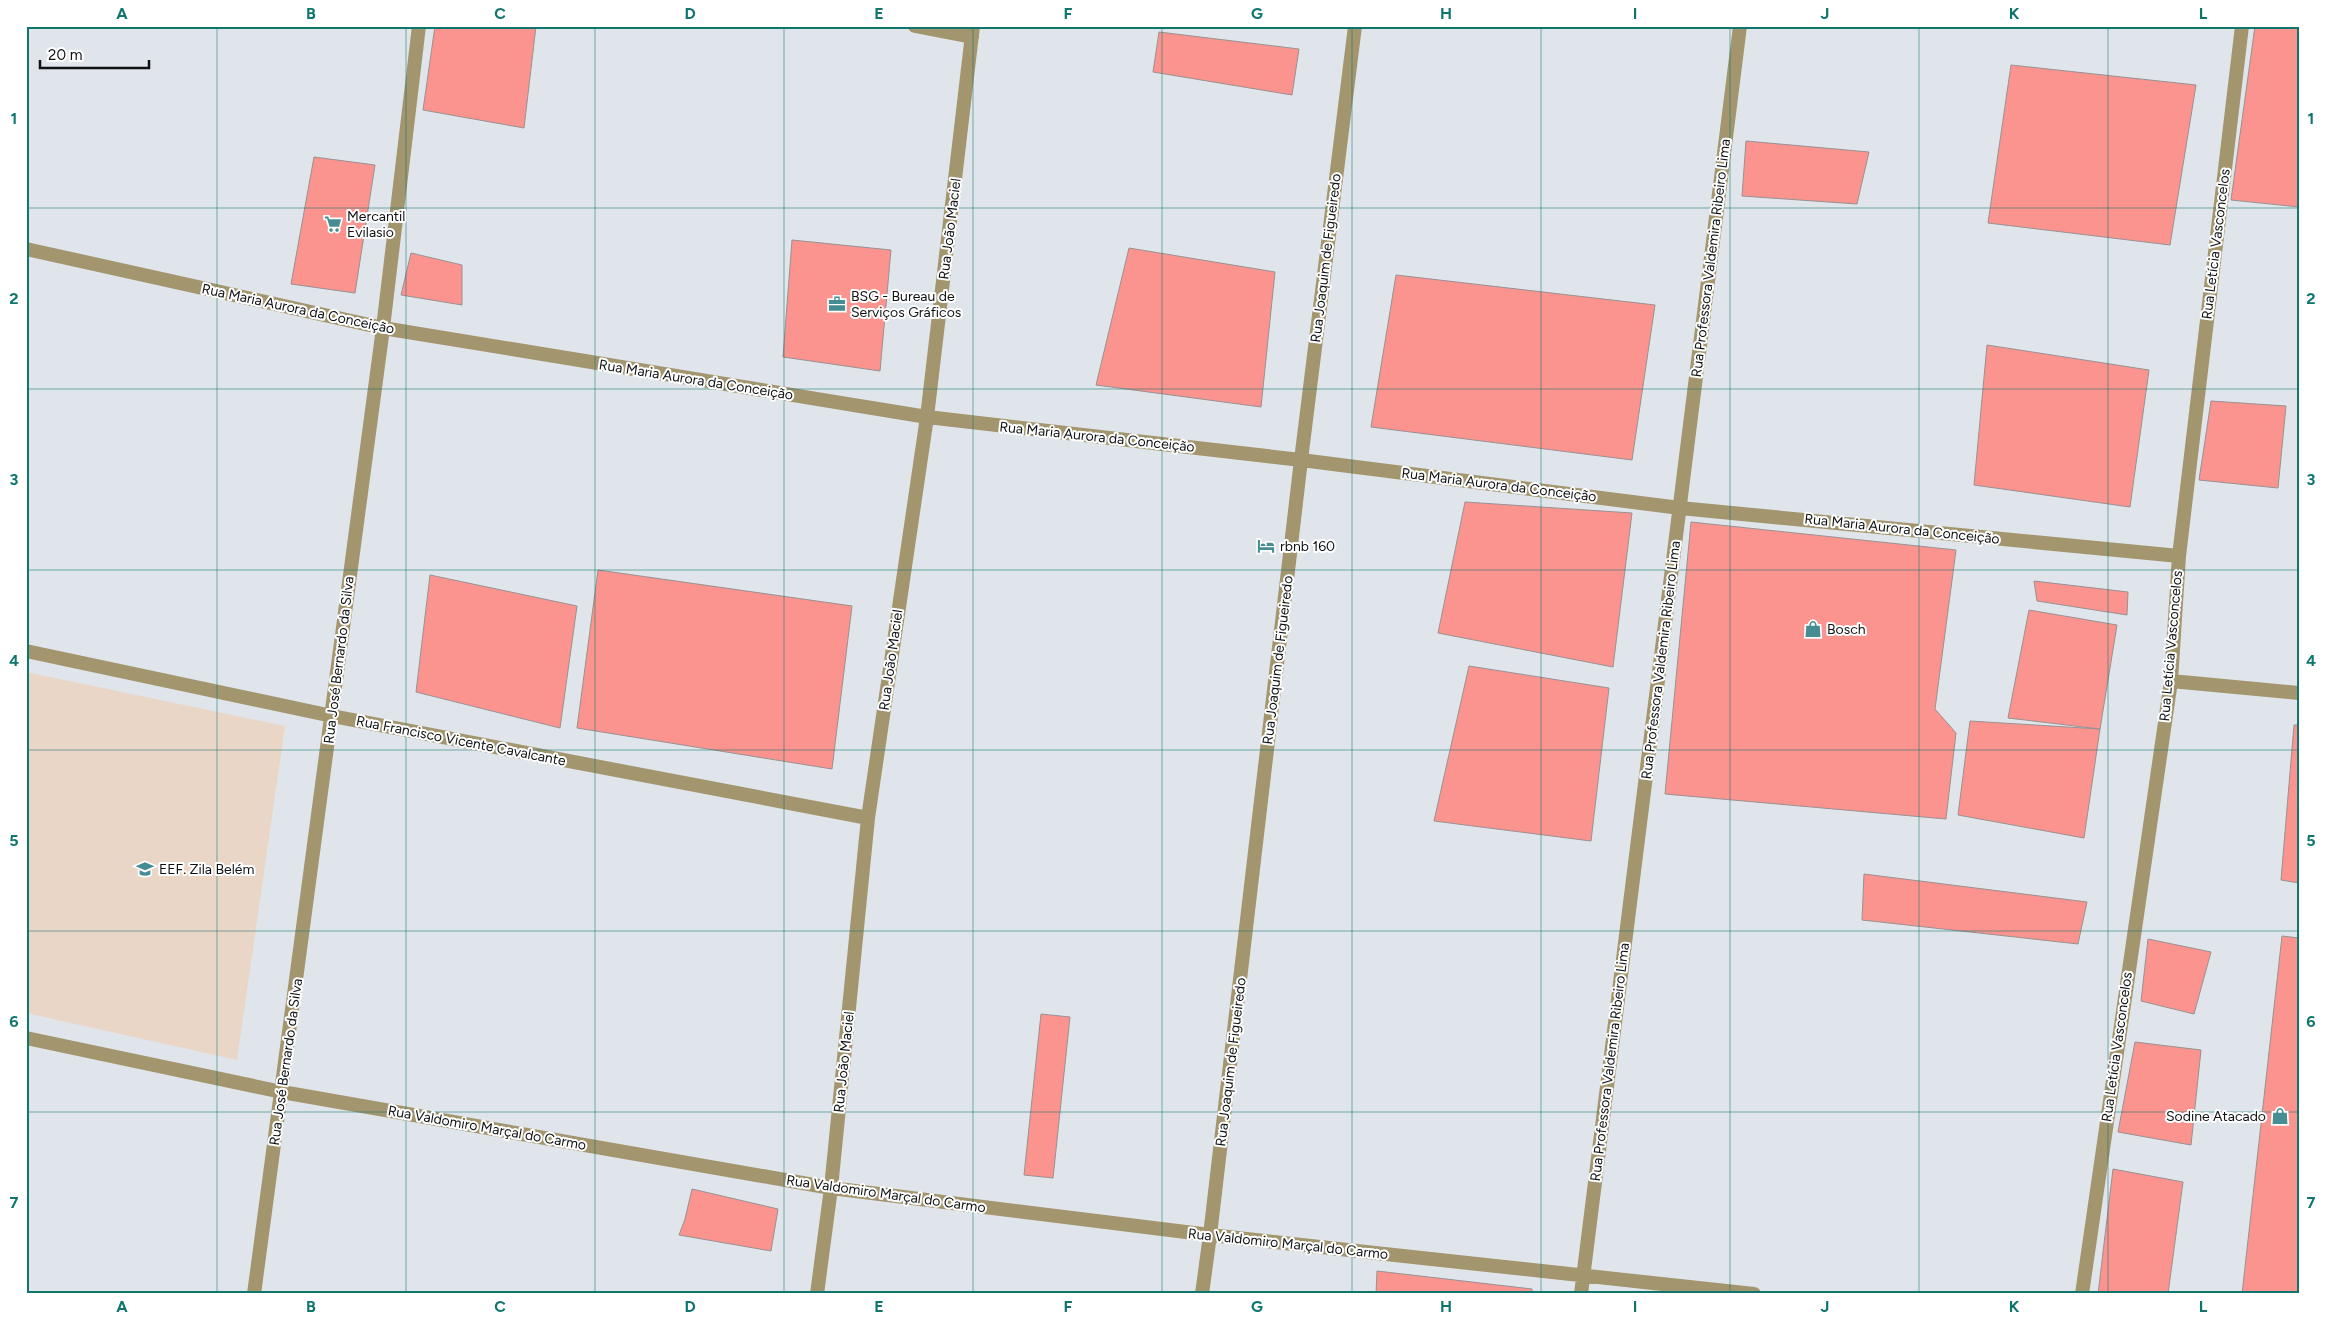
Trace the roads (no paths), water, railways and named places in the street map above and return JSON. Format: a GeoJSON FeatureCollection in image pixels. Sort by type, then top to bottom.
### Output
{"type":"FeatureCollection","features":[{"type":"Feature","properties":{"kind":"street","name":"Rua José Bernardo da Silva"},"geometry":{"type":"LineString","coordinates":[[254,1294],[383,328],[419,26]]}},
{"type":"Feature","properties":{"kind":"street"},"geometry":{"type":"LineString","coordinates":[[915,26],[973,32]]}},
{"type":"Feature","properties":{"kind":"street","name":"Rua Joaquim de Figueiredo"},"geometry":{"type":"LineString","coordinates":[[1202,1294],[1301,460],[1355,26]]}},
{"type":"Feature","properties":{"kind":"street","name":"Rua Professora Valdemira Ribeiro Lima"},"geometry":{"type":"LineString","coordinates":[[1581,1294],[1740,26]]}},
{"type":"Feature","properties":{"kind":"street","name":"Rua Letícia Vasconcelos"},"geometry":{"type":"LineString","coordinates":[[2082,1294],[2170,681],[2179,556],[2242,26]]}},
{"type":"Feature","properties":{"kind":"street","name":"Rua João Maciel"},"geometry":{"type":"LineString","coordinates":[[817,1294],[831,1188],[868,818],[927,417],[973,32]]}},
{"type":"Feature","properties":{"kind":"street","name":"Rua Maria Aurora da Conceição"},"geometry":{"type":"LineString","coordinates":[[26,249],[383,328],[927,417],[1301,460],[1680,508],[2179,556]]}},
{"type":"Feature","properties":{"kind":"street","name":"Rua Francisco Vicente Cavalcante"},"geometry":{"type":"LineString","coordinates":[[26,651],[332,716],[868,818]]}},
{"type":"Feature","properties":{"kind":"street"},"geometry":{"type":"LineString","coordinates":[[2170,681],[2299,693]]}},
{"type":"Feature","properties":{"kind":"street","name":"Rua Valdomiro Marçal do Carmo"},"geometry":{"type":"LineString","coordinates":[[26,1038],[282,1092],[831,1188],[1210,1236],[1754,1294]]}},
{"type":"Feature","properties":{"kind":"place","name":"Mercantil Evilasio"},"geometry":{"type":"Point","coordinates":[333,224]}},
{"type":"Feature","properties":{"kind":"place","name":"BSG - Bureau de Serviços Gráficos"},"geometry":{"type":"Point","coordinates":[837,304]}},
{"type":"Feature","properties":{"kind":"place","name":"rbnb 160"},"geometry":{"type":"Point","coordinates":[1266,546]}},
{"type":"Feature","properties":{"kind":"place","name":"Bosch"},"geometry":{"type":"Point","coordinates":[1813,629]}},
{"type":"Feature","properties":{"kind":"place","name":"EEF. Zila Belém"},"geometry":{"type":"Point","coordinates":[145,869]}},
{"type":"Feature","properties":{"kind":"place","name":"Sodine Atacado"},"geometry":{"type":"Point","coordinates":[2280,1116]}}]}
